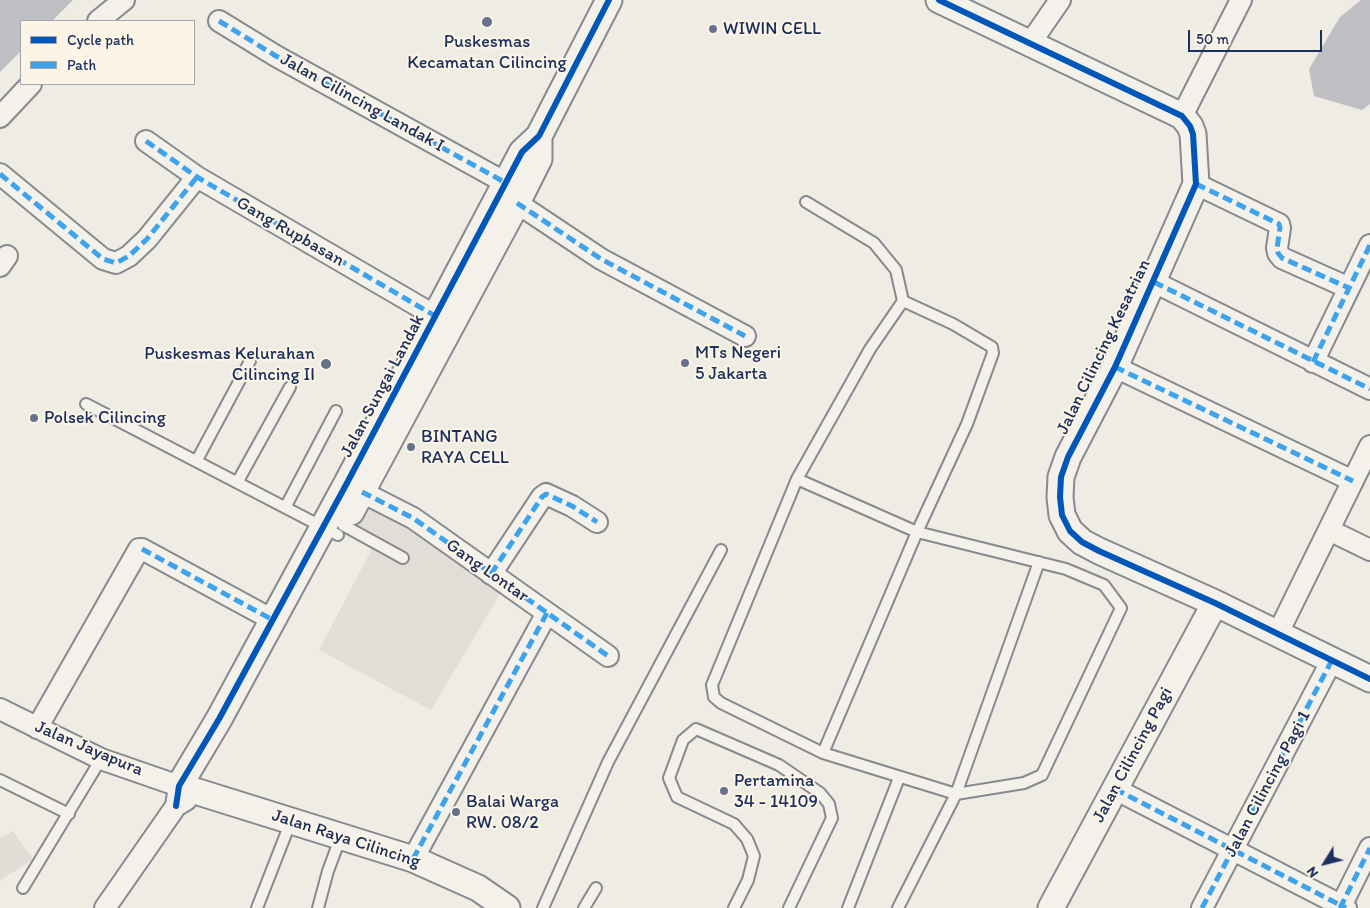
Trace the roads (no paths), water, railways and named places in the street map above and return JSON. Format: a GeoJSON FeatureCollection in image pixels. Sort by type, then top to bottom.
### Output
{"type":"FeatureCollection","features":[{"type":"Feature","properties":{"kind":"street"},"geometry":{"type":"LineString","coordinates":[[99,20],[124,0]]}},
{"type":"Feature","properties":{"kind":"street","name":"Jalan Sungai Landak"},"geometry":{"type":"LineString","coordinates":[[184,795],[335,529],[512,193],[522,152],[539,136],[609,0]]}},
{"type":"Feature","properties":{"kind":"street"},"geometry":{"type":"LineString","coordinates":[[939,0],[1182,116],[1241,0]]}},
{"type":"Feature","properties":{"kind":"street"},"geometry":{"type":"LineString","coordinates":[[1029,44],[1060,0]]}},
{"type":"Feature","properties":{"kind":"street","name":"Jalan Cilincing Landak I"},"geometry":{"type":"LineString","coordinates":[[219,21],[512,193],[601,259],[745,336]]}},
{"type":"Feature","properties":{"kind":"street"},"geometry":{"type":"LineString","coordinates":[[0,117],[30,85]]}},
{"type":"Feature","properties":{"kind":"street","name":"Jalan Cilincing Kesatrian"},"geometry":{"type":"LineString","coordinates":[[1182,116],[1190,126],[1193,134],[1196,184],[1115,367],[1068,457],[1061,477],[1060,497],[1062,515],[1070,531],[1082,542],[1215,603],[1370,679]]}},
{"type":"Feature","properties":{"kind":"street","name":"Gang Rupbasan"},"geometry":{"type":"LineString","coordinates":[[146,141],[197,177],[437,317]]}},
{"type":"Feature","properties":{"kind":"street"},"geometry":{"type":"LineString","coordinates":[[0,174],[103,259],[116,263],[129,256],[147,239],[197,177]]}},
{"type":"Feature","properties":{"kind":"street"},"geometry":{"type":"LineString","coordinates":[[1196,184],[1279,224],[1277,248],[1278,254],[1282,258],[1349,288]]}},
{"type":"Feature","properties":{"kind":"street","name":"Jalan Sungai Landak"},"geometry":{"type":"LineString","coordinates":[[184,795],[273,620],[362,492],[390,422],[437,317],[512,193]]}},
{"type":"Feature","properties":{"kind":"street"},"geometry":{"type":"LineString","coordinates":[[1313,362],[1370,245]]}},
{"type":"Feature","properties":{"kind":"street"},"geometry":{"type":"LineString","coordinates":[[1154,282],[1370,389]]}},
{"type":"Feature","properties":{"kind":"street"},"geometry":{"type":"LineString","coordinates":[[1115,367],[1354,481]]}},
{"type":"Feature","properties":{"kind":"street"},"geometry":{"type":"LineString","coordinates":[[1278,633],[1369,450]]}},
{"type":"Feature","properties":{"kind":"street","name":"Gang Lontar"},"geometry":{"type":"LineString","coordinates":[[362,492],[413,518],[608,656]]}},
{"type":"Feature","properties":{"kind":"street"},"geometry":{"type":"LineString","coordinates":[[491,574],[542,497],[546,494],[572,506],[597,522]]}},
{"type":"Feature","properties":{"kind":"street"},"geometry":{"type":"LineString","coordinates":[[1329,530],[1370,550]]}},
{"type":"Feature","properties":{"kind":"street"},"geometry":{"type":"LineString","coordinates":[[37,728],[139,550],[142,549],[273,620]]}},
{"type":"Feature","properties":{"kind":"street","name":"Jalan Cilincing Pagi"},"geometry":{"type":"LineString","coordinates":[[1051,908],[1215,603]]}},
{"type":"Feature","properties":{"kind":"street"},"geometry":{"type":"LineString","coordinates":[[413,859],[547,613]]}},
{"type":"Feature","properties":{"kind":"street","name":"Jalan Cilincing Pagi 1"},"geometry":{"type":"LineString","coordinates":[[1202,908],[1332,660]]}},
{"type":"Feature","properties":{"kind":"street","name":"Jalan Jayapura"},"geometry":{"type":"LineString","coordinates":[[0,708],[101,759],[184,795]]}},
{"type":"Feature","properties":{"kind":"street"},"geometry":{"type":"LineString","coordinates":[[1115,789],[1234,848],[1342,907],[1370,848]]}},
{"type":"Feature","properties":{"kind":"street"},"geometry":{"type":"LineString","coordinates":[[106,908],[184,795]]}},
{"type":"Feature","properties":{"kind":"street","name":"Jalan Raya Cilincing"},"geometry":{"type":"LineString","coordinates":[[184,795],[292,820],[413,859],[478,888],[507,908]]}},
{"type":"Feature","properties":{"kind":"lane"},"geometry":{"type":"LineString","coordinates":[[796,480],[917,532],[1066,569],[1104,585],[1121,608],[1042,775],[1024,783],[956,794],[823,754],[721,704],[714,697],[712,686],[796,480],[870,349],[903,301],[896,270],[874,243],[806,202]]}},
{"type":"Feature","properties":{"kind":"lane"},"geometry":{"type":"LineString","coordinates":[[823,754],[917,532],[967,424],[993,350],[953,324],[903,301]]}},
{"type":"Feature","properties":{"kind":"lane"},"geometry":{"type":"LineString","coordinates":[[197,460],[250,361]]}},
{"type":"Feature","properties":{"kind":"lane"},"geometry":{"type":"LineString","coordinates":[[238,481],[290,387]]}},
{"type":"Feature","properties":{"kind":"lane"},"geometry":{"type":"LineString","coordinates":[[86,404],[286,506],[403,558]]}},
{"type":"Feature","properties":{"kind":"lane"},"geometry":{"type":"LineString","coordinates":[[286,506],[336,411]]}},
{"type":"Feature","properties":{"kind":"lane"},"geometry":{"type":"LineString","coordinates":[[543,908],[608,762],[721,550]]}},
{"type":"Feature","properties":{"kind":"lane"},"geometry":{"type":"LineString","coordinates":[[898,908],[956,794],[1039,562]]}},
{"type":"Feature","properties":{"kind":"lane"},"geometry":{"type":"LineString","coordinates":[[734,908],[748,880],[754,856],[747,839],[734,824],[677,797],[669,778],[683,740],[696,729],[779,766],[820,793],[829,804],[832,818],[789,908]]}},
{"type":"Feature","properties":{"kind":"lane"},"geometry":{"type":"LineString","coordinates":[[23,888],[101,759]]}},
{"type":"Feature","properties":{"kind":"lane"},"geometry":{"type":"LineString","coordinates":[[848,908],[899,778]]}},
{"type":"Feature","properties":{"kind":"lane"},"geometry":{"type":"LineString","coordinates":[[0,780],[69,814]]}},
{"type":"Feature","properties":{"kind":"lane"},"geometry":{"type":"LineString","coordinates":[[257,908],[292,820]]}},
{"type":"Feature","properties":{"kind":"lane"},"geometry":{"type":"LineString","coordinates":[[318,908],[328,871],[341,835]]}},
{"type":"Feature","properties":{"kind":"lane"},"geometry":{"type":"LineString","coordinates":[[584,908],[596,888]]}},
{"type":"Feature","properties":{"kind":"place","name":"Puskesmas Kecamatan Cilincing"},"geometry":{"type":"Point","coordinates":[487,22]}},
{"type":"Feature","properties":{"kind":"place","name":"WIWIN CELL"},"geometry":{"type":"Point","coordinates":[713,29]}},
{"type":"Feature","properties":{"kind":"place","name":"MTs Negeri 5 Jakarta"},"geometry":{"type":"Point","coordinates":[685,363]}},
{"type":"Feature","properties":{"kind":"place","name":"Puskesmas Kelurahan Cilincing II"},"geometry":{"type":"Point","coordinates":[326,364]}},
{"type":"Feature","properties":{"kind":"place","name":"Polsek Cilincing"},"geometry":{"type":"Point","coordinates":[34,418]}},
{"type":"Feature","properties":{"kind":"place","name":"BINTANG RAYA CELL"},"geometry":{"type":"Point","coordinates":[411,447]}},
{"type":"Feature","properties":{"kind":"place","name":"Pertamina 34 - 14109"},"geometry":{"type":"Point","coordinates":[724,791]}},
{"type":"Feature","properties":{"kind":"place","name":"Balai Warga RW. 08/2"},"geometry":{"type":"Point","coordinates":[456,812]}}]}
